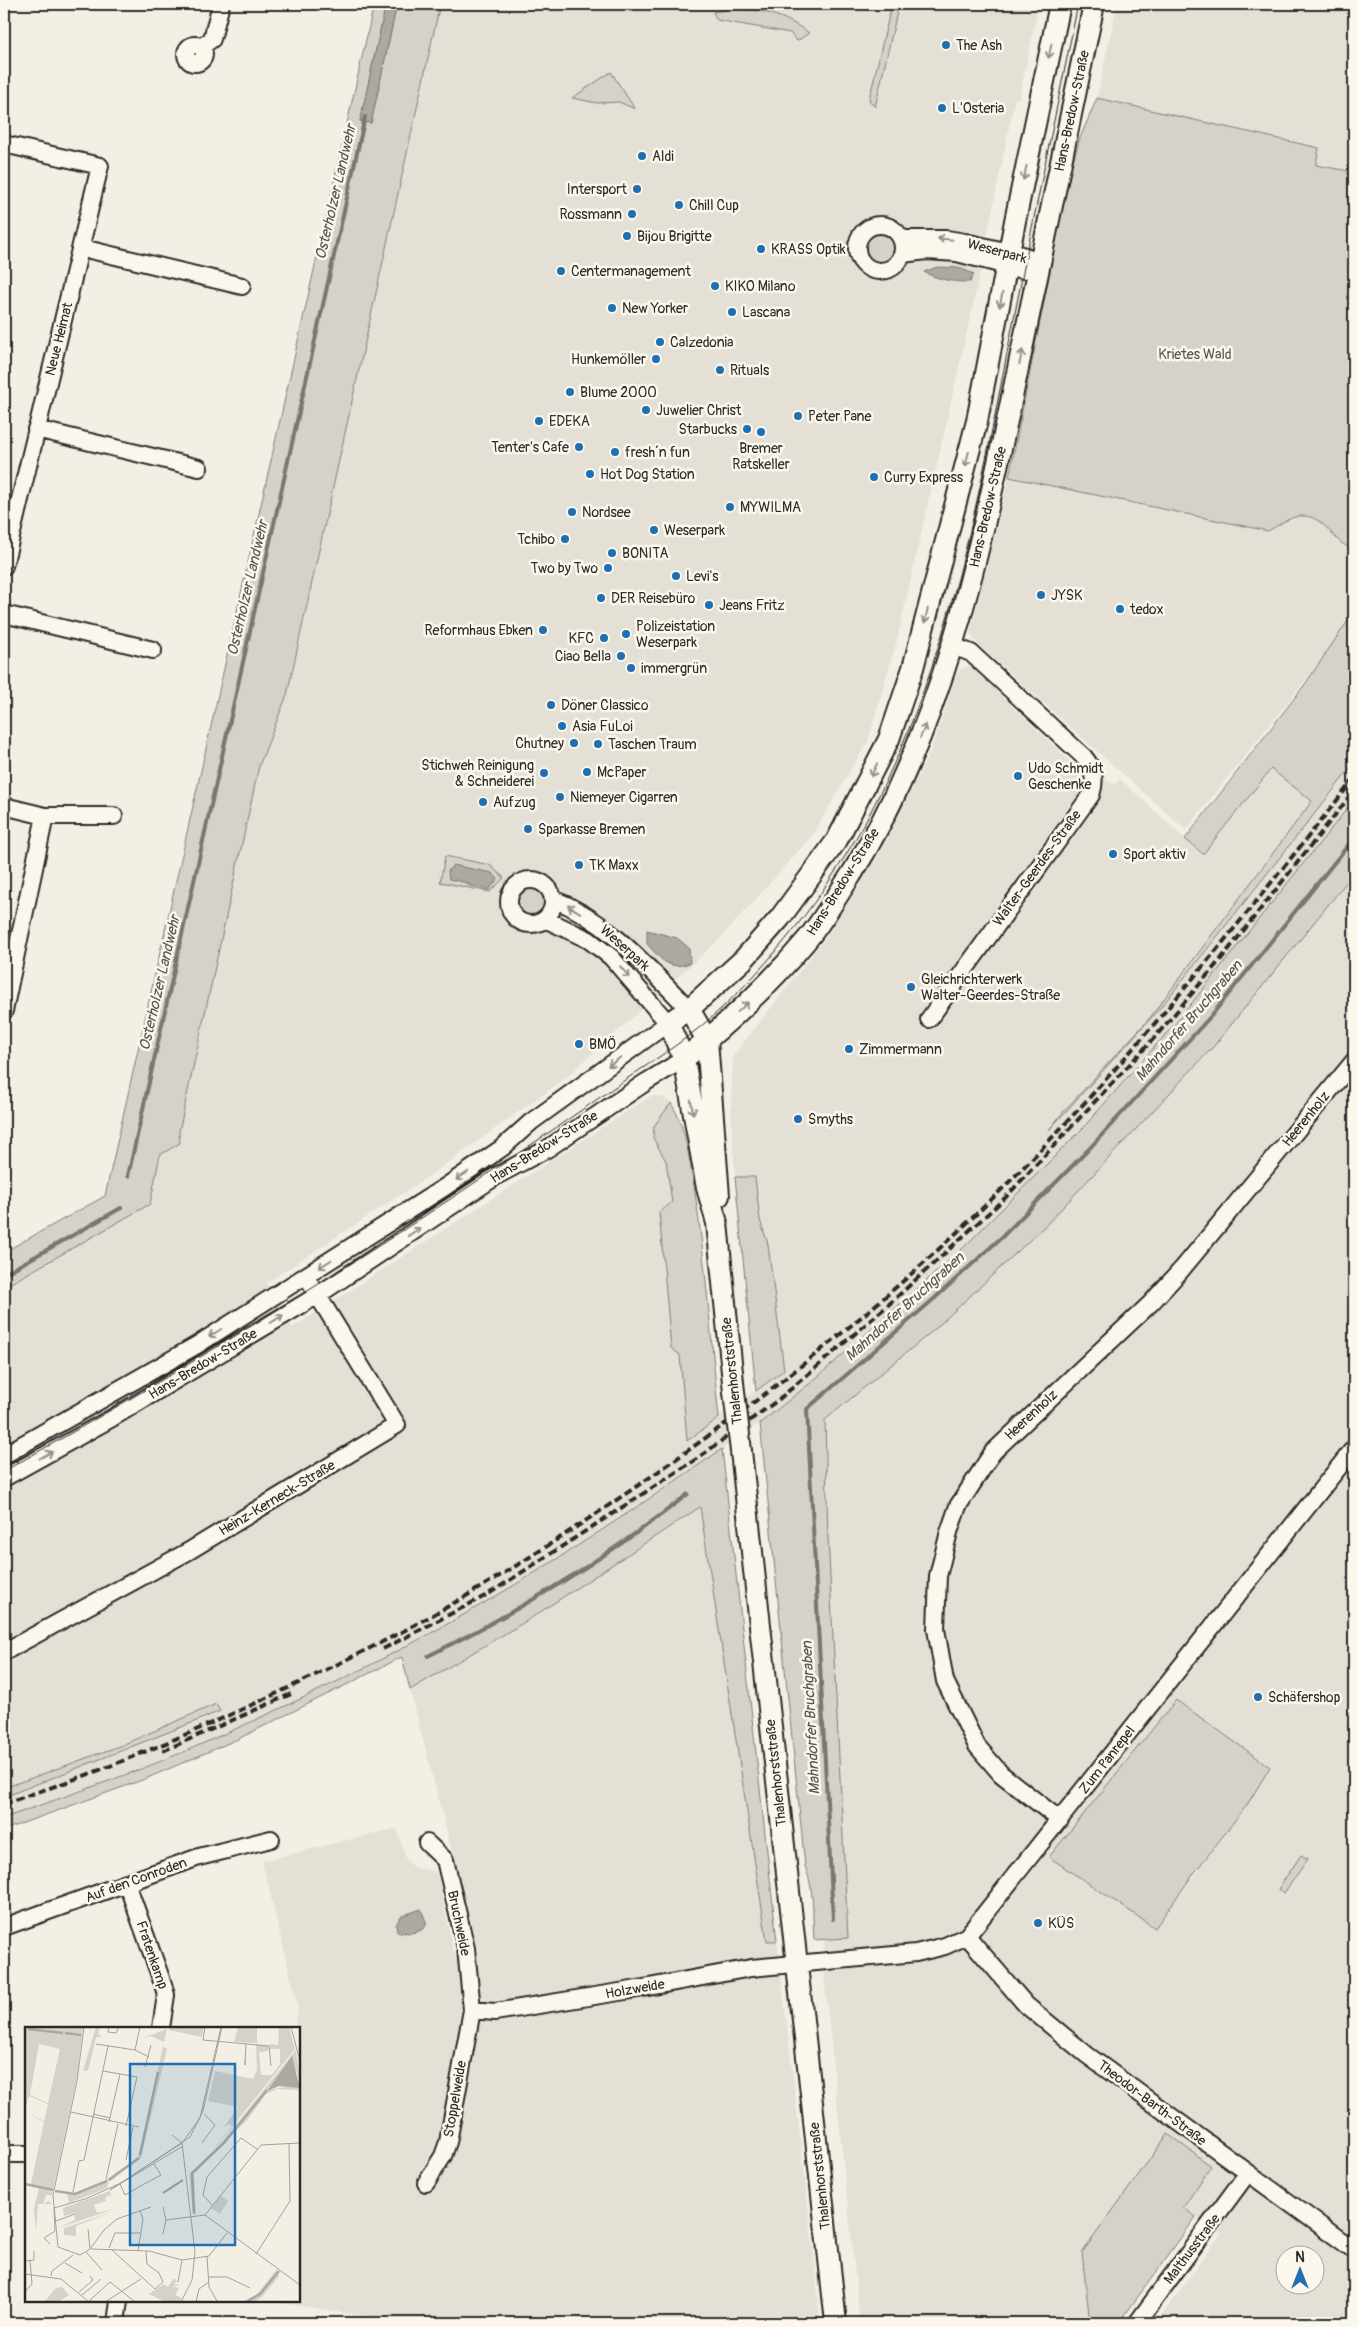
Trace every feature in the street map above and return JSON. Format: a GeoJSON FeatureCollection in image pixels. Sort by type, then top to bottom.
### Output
{"type":"FeatureCollection","features":[{"type":"Feature","properties":{"kind":"main road","name":"Hans-Bredow-Straße"},"geometry":{"type":"LineString","coordinates":[[668,1024],[689,1009],[743,960],[780,918],[837,840],[889,739],[913,668],[974,431],[1060,4]]}},
{"type":"Feature","properties":{"kind":"main road","name":"Hans-Bredow-Straße"},"geometry":{"type":"LineString","coordinates":[[684,1059],[766,985],[806,941],[857,865],[903,779],[934,703],[953,646],[987,515],[1094,4]]}},
{"type":"Feature","properties":{"kind":"main road"},"geometry":{"type":"LineString","coordinates":[[689,1009],[707,1040]]}},
{"type":"Feature","properties":{"kind":"main road","name":"Thalenhorststraße"},"geometry":{"type":"LineString","coordinates":[[668,1024],[684,1059],[707,1188],[717,1223]]}},
{"type":"Feature","properties":{"kind":"main road","name":"Thalenhorststraße"},"geometry":{"type":"LineString","coordinates":[[707,1040],[719,1188],[717,1223],[836,2323]]}},
{"type":"Feature","properties":{"kind":"street"},"geometry":{"type":"LineString","coordinates":[[201,47],[212,39],[221,4]]}},
{"type":"Feature","properties":{"kind":"street","name":"Neue Heimat"},"geometry":{"type":"LineString","coordinates":[[4,144],[100,166],[82,248],[4,566]]}},
{"type":"Feature","properties":{"kind":"street","name":"Weserpark"},"geometry":{"type":"LineString","coordinates":[[901,247],[946,239],[1008,259],[1026,256],[1040,264]]}},
{"type":"Feature","properties":{"kind":"street"},"geometry":{"type":"LineString","coordinates":[[82,248],[242,286]]}},
{"type":"Feature","properties":{"kind":"street"},"geometry":{"type":"LineString","coordinates":[[36,430],[199,468]]}},
{"type":"Feature","properties":{"kind":"street"},"geometry":{"type":"LineString","coordinates":[[4,614],[154,650]]}},
{"type":"Feature","properties":{"kind":"street","name":"Walter-Geerdes-Straße"},"geometry":{"type":"LineString","coordinates":[[929,1019],[1091,795],[1095,784],[1092,769],[1084,757],[971,653],[953,646]]}},
{"type":"Feature","properties":{"kind":"street"},"geometry":{"type":"LineString","coordinates":[[4,806],[45,816],[114,816]]}},
{"type":"Feature","properties":{"kind":"street"},"geometry":{"type":"LineString","coordinates":[[4,1011],[45,816]]}},
{"type":"Feature","properties":{"kind":"street","name":"Weserpark"},"geometry":{"type":"LineString","coordinates":[[668,1024],[611,957],[589,940],[545,919],[532,924],[520,921],[515,917],[510,906],[511,894],[518,884],[530,880],[546,885],[553,899],[568,905],[594,921],[630,950],[689,1009]]}},
{"type":"Feature","properties":{"kind":"street"},"geometry":{"type":"LineString","coordinates":[[545,919],[552,910],[553,899]]}},
{"type":"Feature","properties":{"kind":"street","name":"Hans-Bredow-Straße"},"geometry":{"type":"LineString","coordinates":[[4,1456],[197,1345],[306,1277],[502,1148],[531,1122],[668,1024]]}},
{"type":"Feature","properties":{"kind":"street","name":"Hans-Bredow-Straße"},"geometry":{"type":"LineString","coordinates":[[4,1478],[112,1418],[318,1295],[498,1175],[548,1149],[646,1082],[684,1059]]}},
{"type":"Feature","properties":{"kind":"street","name":"Heerenholz"},"geometry":{"type":"LineString","coordinates":[[1060,1820],[1001,1774],[977,1746],[945,1681],[936,1630],[938,1576],[949,1532],[958,1506],[974,1479],[999,1445],[1151,1303],[1182,1269],[1354,1061]]}},
{"type":"Feature","properties":{"kind":"street","name":"Heinz-Kerneck-Straße"},"geometry":{"type":"LineString","coordinates":[[4,1652],[189,1551],[397,1425],[306,1277]]}},
{"type":"Feature","properties":{"kind":"street","name":"Zum Panrepel"},"geometry":{"type":"LineString","coordinates":[[798,1962],[916,1953],[945,1946],[966,1936],[1354,1448]]}},
{"type":"Feature","properties":{"kind":"street","name":"Auf den Conroden"},"geometry":{"type":"LineString","coordinates":[[4,1927],[199,1857],[271,1839]]}},
{"type":"Feature","properties":{"kind":"street","name":"Bruchweide"},"geometry":{"type":"LineString","coordinates":[[427,1843],[445,1860],[466,1948],[472,2010]]}},
{"type":"Feature","properties":{"kind":"street","name":"Fratenkamp"},"geometry":{"type":"LineString","coordinates":[[127,1884],[166,1995],[161,2027]]}},
{"type":"Feature","properties":{"kind":"street","name":"Theodor-Barth-Straße"},"geometry":{"type":"LineString","coordinates":[[966,1936],[1026,2005],[1087,2055],[1247,2174],[1354,2250]]}},
{"type":"Feature","properties":{"kind":"street","name":"Holzweide"},"geometry":{"type":"LineString","coordinates":[[472,2010],[495,2012],[638,1989],[751,1968],[798,1962]]}},
{"type":"Feature","properties":{"kind":"street","name":"Stoppelweide"},"geometry":{"type":"LineString","coordinates":[[426,2182],[443,2156],[448,2142],[472,2010]]}},
{"type":"Feature","properties":{"kind":"street"},"geometry":{"type":"LineString","coordinates":[[4,2154],[25,2154]]}},
{"type":"Feature","properties":{"kind":"street","name":"Malthusstraße"},"geometry":{"type":"LineString","coordinates":[[1137,2323],[1247,2174]]}},
{"type":"Feature","properties":{"kind":"street"},"geometry":{"type":"LineString","coordinates":[[116,2323],[119,2302]]}},
{"type":"Feature","properties":{"kind":"shaded area"},"geometry":{"type":"Polygon","coordinates":[[[386,4],[397,4],[371,123],[360,121],[386,4]]]}},
{"type":"Feature","properties":{"kind":"shaded area"},"geometry":{"type":"Polygon","coordinates":[[[440,4],[1039,4],[1019,99],[1015,98],[976,292],[897,640],[868,741],[811,837],[720,939],[563,1080],[428,1177],[266,1283],[292,1328],[651,1096],[663,1097],[671,1103],[654,1126],[653,1137],[666,1161],[672,1202],[659,1212],[671,1348],[680,1355],[687,1440],[784,1370],[768,1244],[760,1220],[755,1177],[735,1177],[731,1111],[733,1056],[824,940],[882,849],[931,750],[958,671],[963,668],[970,666],[975,670],[1080,771],[1115,784],[1120,779],[1202,854],[1271,769],[1312,801],[1149,1019],[1063,1112],[1054,1125],[1162,1006],[1354,764],[1354,800],[1179,1019],[1082,1129],[961,1250],[813,1381],[760,1423],[556,1560],[401,1649],[301,1699],[211,1740],[123,1775],[4,1818],[4,1797],[219,1711],[216,1704],[122,1745],[4,1788],[4,1287],[150,1204],[160,1155],[180,1143],[179,1132],[259,766],[287,695],[440,4]]]}},
{"type":"Feature","properties":{"kind":"shaded area"},"geometry":{"type":"Polygon","coordinates":[[[1117,4],[1354,4],[1354,172],[1316,165],[1319,148],[1097,98],[1117,4]]]}},
{"type":"Feature","properties":{"kind":"shaded area"},"geometry":{"type":"Polygon","coordinates":[[[937,267],[959,268],[974,274],[970,282],[964,282],[941,279],[924,272],[937,267]]]}},
{"type":"Feature","properties":{"kind":"shaded area"},"geometry":{"type":"Polygon","coordinates":[[[1009,477],[1268,531],[1299,516],[1319,520],[1344,546],[1354,549],[1354,612],[1322,659],[1186,830],[979,646],[970,633],[1009,477]]]}},
{"type":"Feature","properties":{"kind":"shaded area"},"geometry":{"type":"Polygon","coordinates":[[[453,865],[492,873],[498,879],[489,890],[468,885],[468,883],[449,879],[448,871],[453,865]]]}},
{"type":"Feature","properties":{"kind":"shaded area"},"geometry":{"type":"Polygon","coordinates":[[[1354,873],[1354,2323],[1156,2323],[1221,2234],[1183,2208],[1211,2166],[1169,2134],[1082,2253],[1090,2323],[860,2323],[825,1987],[824,1939],[848,1938],[828,1537],[825,1420],[936,1328],[1046,1225],[1214,1046],[1354,873]],[[1176,1700],[1155,1928],[1247,1805],[1270,1767],[1176,1700]]]}},
{"type":"Feature","properties":{"kind":"shaded area"},"geometry":{"type":"Polygon","coordinates":[[[647,930],[677,938],[689,948],[690,963],[676,966],[661,959],[647,944],[647,930]]]}},
{"type":"Feature","properties":{"kind":"shaded area"},"geometry":{"type":"Polygon","coordinates":[[[701,1507],[767,1941],[777,1941],[816,2273],[820,2323],[410,2323],[274,2302],[300,2302],[300,2027],[295,2027],[298,2006],[262,1861],[397,1828],[406,1859],[413,1867],[437,1872],[454,1955],[479,1955],[410,1690],[528,1620],[701,1507]]]}},
{"type":"Feature","properties":{"kind":"shaded area"},"geometry":{"type":"Polygon","coordinates":[[[421,1909],[427,1924],[424,1928],[414,1933],[397,1932],[396,1925],[401,1916],[421,1909]]]}},
{"type":"Feature","properties":{"kind":"green space"},"geometry":{"type":"Polygon","coordinates":[[[374,4],[386,4],[360,121],[371,123],[397,4],[440,4],[287,695],[259,766],[179,1132],[180,1143],[160,1155],[150,1204],[4,1287],[4,1252],[105,1196],[374,4]]]}},
{"type":"Feature","properties":{"kind":"green space"},"geometry":{"type":"Polygon","coordinates":[[[891,7],[898,8],[875,107],[869,100],[891,7]]]}},
{"type":"Feature","properties":{"kind":"green space"},"geometry":{"type":"Polygon","coordinates":[[[729,9],[761,11],[781,17],[809,33],[797,41],[790,33],[717,20],[713,12],[729,9]]]}},
{"type":"Feature","properties":{"kind":"green space"},"geometry":{"type":"Polygon","coordinates":[[[611,72],[635,109],[619,102],[597,103],[572,98],[611,72]]]}},
{"type":"Feature","properties":{"kind":"green space","name":"Krietes Wald"},"geometry":{"type":"Polygon","coordinates":[[[1097,98],[1319,148],[1316,165],[1354,172],[1354,549],[1340,542],[1317,520],[1309,517],[1300,516],[1292,518],[1268,531],[1009,477],[1070,171],[1080,138],[1097,98]]]}},
{"type":"Feature","properties":{"kind":"green space"},"geometry":{"type":"Polygon","coordinates":[[[880,232],[891,236],[895,247],[891,258],[880,262],[869,258],[865,247],[869,236],[880,232]]]}},
{"type":"Feature","properties":{"kind":"green space"},"geometry":{"type":"Polygon","coordinates":[[[1354,612],[1354,764],[1162,1006],[1049,1130],[1063,1112],[1149,1019],[1312,801],[1271,769],[1203,854],[1185,839],[1303,687],[1354,612]]]}},
{"type":"Feature","properties":{"kind":"green space"},"geometry":{"type":"Polygon","coordinates":[[[1354,800],[1354,873],[1214,1046],[1046,1225],[936,1328],[825,1420],[828,1537],[848,1938],[814,1940],[812,1894],[805,1866],[760,1423],[813,1381],[961,1250],[1082,1129],[1179,1019],[1354,800]]]}},
{"type":"Feature","properties":{"kind":"green space"},"geometry":{"type":"Polygon","coordinates":[[[445,856],[490,865],[504,878],[490,892],[440,882],[445,856]]]}},
{"type":"Feature","properties":{"kind":"green space"},"geometry":{"type":"Polygon","coordinates":[[[531,886],[542,891],[547,902],[542,913],[531,918],[520,913],[515,902],[520,891],[531,886]]]}},
{"type":"Feature","properties":{"kind":"green space"},"geometry":{"type":"Polygon","coordinates":[[[671,1103],[684,1132],[694,1186],[705,1273],[719,1418],[687,1441],[680,1355],[671,1348],[659,1212],[672,1202],[666,1161],[653,1138],[654,1126],[671,1103]]]}},
{"type":"Feature","properties":{"kind":"green space"},"geometry":{"type":"Polygon","coordinates":[[[735,1177],[755,1177],[760,1220],[768,1244],[784,1370],[756,1391],[735,1177]]]}},
{"type":"Feature","properties":{"kind":"green space"},"geometry":{"type":"Polygon","coordinates":[[[722,1449],[777,1941],[767,1941],[700,1507],[528,1620],[410,1690],[402,1657],[238,1739],[145,1779],[4,1830],[4,1818],[162,1761],[244,1725],[398,1651],[492,1599],[559,1558],[722,1449]]]}},
{"type":"Feature","properties":{"kind":"green space"},"geometry":{"type":"Polygon","coordinates":[[[1176,1700],[1270,1767],[1247,1805],[1192,1876],[1155,1928],[1049,1857],[1176,1700]]]}},
{"type":"Feature","properties":{"kind":"green space"},"geometry":{"type":"Polygon","coordinates":[[[216,1704],[220,1711],[4,1797],[4,1788],[122,1745],[216,1704]]]}},
{"type":"Feature","properties":{"kind":"green space"},"geometry":{"type":"Polygon","coordinates":[[[1301,1855],[1308,1859],[1284,1893],[1278,1889],[1301,1855]]]}},
{"type":"Feature","properties":{"kind":"green space"},"geometry":{"type":"Polygon","coordinates":[[[1168,2134],[1211,2166],[1183,2208],[1196,2217],[1119,2323],[1090,2323],[1082,2253],[1168,2134]]]}},
{"type":"Feature","properties":{"kind":"waterway","name":"Osterholzer Landwehr"},"geometry":{"type":"LineString","coordinates":[[128,1176],[365,117]]}},
{"type":"Feature","properties":{"kind":"waterway","name":"Mahndorfer Bruchgraben"},"geometry":{"type":"LineString","coordinates":[[833,1919],[807,1409],[1003,1236],[1088,1150],[1211,1016],[1354,838]]}},
{"type":"Feature","properties":{"kind":"waterway","name":"Osterholzer Landwehr"},"geometry":{"type":"LineString","coordinates":[[4,1274],[121,1208]]}},
{"type":"Feature","properties":{"kind":"waterway"},"geometry":{"type":"LineString","coordinates":[[428,1656],[495,1621],[562,1582],[627,1539],[688,1494]]}},
{"type":"Feature","properties":{"kind":"tram line"},"geometry":{"type":"LineString","coordinates":[[4,1471],[178,1371],[349,1265],[481,1178],[687,1037],[724,1006],[745,985],[766,963],[804,916],[839,865],[870,813],[897,756],[921,697],[941,637],[959,576],[974,514],[1078,4]]}},
{"type":"Feature","properties":{"kind":"railway"},"geometry":{"type":"LineString","coordinates":[[4,1804],[97,1771],[205,1726],[331,1667],[427,1618],[523,1562],[584,1522],[666,1466],[766,1393],[814,1356],[908,1276],[999,1192],[1047,1143],[1138,1043],[1182,991],[1354,779]]}},
{"type":"Feature","properties":{"kind":"railway"},"geometry":{"type":"LineString","coordinates":[[383,1649],[487,1595],[695,1460],[778,1400],[887,1306],[1005,1198],[1156,1036],[1221,959],[1354,791]]}},
{"type":"Feature","properties":{"kind":"railway"},"geometry":{"type":"LineString","coordinates":[[163,1751],[291,1694]]}},
{"type":"Feature","properties":{"kind":"place","name":"The Ash"},"geometry":{"type":"Point","coordinates":[946,45]}},
{"type":"Feature","properties":{"kind":"place","name":"L'Osteria"},"geometry":{"type":"Point","coordinates":[942,108]}},
{"type":"Feature","properties":{"kind":"place","name":"Aldi"},"geometry":{"type":"Point","coordinates":[642,156]}},
{"type":"Feature","properties":{"kind":"place","name":"Intersport"},"geometry":{"type":"Point","coordinates":[637,189]}},
{"type":"Feature","properties":{"kind":"place","name":"Chill Cup"},"geometry":{"type":"Point","coordinates":[679,205]}},
{"type":"Feature","properties":{"kind":"place","name":"Rossmann"},"geometry":{"type":"Point","coordinates":[632,214]}},
{"type":"Feature","properties":{"kind":"place","name":"Bijou Brigitte"},"geometry":{"type":"Point","coordinates":[627,236]}},
{"type":"Feature","properties":{"kind":"place","name":"KRASS Optik"},"geometry":{"type":"Point","coordinates":[761,249]}},
{"type":"Feature","properties":{"kind":"place","name":"Centermanagement"},"geometry":{"type":"Point","coordinates":[561,271]}},
{"type":"Feature","properties":{"kind":"place","name":"KIKO Milano"},"geometry":{"type":"Point","coordinates":[715,286]}},
{"type":"Feature","properties":{"kind":"place","name":"New Yorker"},"geometry":{"type":"Point","coordinates":[612,308]}},
{"type":"Feature","properties":{"kind":"place","name":"Lascana"},"geometry":{"type":"Point","coordinates":[732,312]}},
{"type":"Feature","properties":{"kind":"place","name":"Calzedonia"},"geometry":{"type":"Point","coordinates":[660,342]}},
{"type":"Feature","properties":{"kind":"place","name":"Hunkemöller"},"geometry":{"type":"Point","coordinates":[656,359]}},
{"type":"Feature","properties":{"kind":"place","name":"Rituals"},"geometry":{"type":"Point","coordinates":[720,370]}},
{"type":"Feature","properties":{"kind":"place","name":"Blume 2000"},"geometry":{"type":"Point","coordinates":[570,392]}},
{"type":"Feature","properties":{"kind":"place","name":"Juwelier Christ"},"geometry":{"type":"Point","coordinates":[646,410]}},
{"type":"Feature","properties":{"kind":"place","name":"Peter Pane"},"geometry":{"type":"Point","coordinates":[798,416]}},
{"type":"Feature","properties":{"kind":"place","name":"EDEKA"},"geometry":{"type":"Point","coordinates":[539,421]}},
{"type":"Feature","properties":{"kind":"place","name":"Starbucks"},"geometry":{"type":"Point","coordinates":[747,429]}},
{"type":"Feature","properties":{"kind":"place","name":"Bremer Ratskeller"},"geometry":{"type":"Point","coordinates":[761,432]}},
{"type":"Feature","properties":{"kind":"place","name":"Tenter's Cafe"},"geometry":{"type":"Point","coordinates":[579,447]}},
{"type":"Feature","properties":{"kind":"place","name":"fresh´n fun"},"geometry":{"type":"Point","coordinates":[615,452]}},
{"type":"Feature","properties":{"kind":"place","name":"Hot Dog Station"},"geometry":{"type":"Point","coordinates":[590,474]}},
{"type":"Feature","properties":{"kind":"place","name":"Curry Express"},"geometry":{"type":"Point","coordinates":[874,477]}},
{"type":"Feature","properties":{"kind":"place","name":"MYWILMA"},"geometry":{"type":"Point","coordinates":[730,507]}},
{"type":"Feature","properties":{"kind":"place","name":"Nordsee"},"geometry":{"type":"Point","coordinates":[572,512]}},
{"type":"Feature","properties":{"kind":"place","name":"Weserpark"},"geometry":{"type":"Point","coordinates":[654,530]}},
{"type":"Feature","properties":{"kind":"place","name":"Tchibo"},"geometry":{"type":"Point","coordinates":[565,539]}},
{"type":"Feature","properties":{"kind":"place","name":"BONITA"},"geometry":{"type":"Point","coordinates":[612,553]}},
{"type":"Feature","properties":{"kind":"place","name":"Two by Two"},"geometry":{"type":"Point","coordinates":[608,568]}},
{"type":"Feature","properties":{"kind":"place","name":"Levi's"},"geometry":{"type":"Point","coordinates":[676,576]}},
{"type":"Feature","properties":{"kind":"place","name":"JYSK"},"geometry":{"type":"Point","coordinates":[1041,595]}},
{"type":"Feature","properties":{"kind":"place","name":"DER Reisebüro"},"geometry":{"type":"Point","coordinates":[601,598]}},
{"type":"Feature","properties":{"kind":"place","name":"Jeans Fritz"},"geometry":{"type":"Point","coordinates":[709,605]}},
{"type":"Feature","properties":{"kind":"place","name":"tedox"},"geometry":{"type":"Point","coordinates":[1120,609]}},
{"type":"Feature","properties":{"kind":"place","name":"Reformhaus Ebken"},"geometry":{"type":"Point","coordinates":[543,630]}},
{"type":"Feature","properties":{"kind":"place","name":"Polizeistation Weserpark"},"geometry":{"type":"Point","coordinates":[626,634]}},
{"type":"Feature","properties":{"kind":"place","name":"KFC"},"geometry":{"type":"Point","coordinates":[604,638]}},
{"type":"Feature","properties":{"kind":"place","name":"Ciao Bella"},"geometry":{"type":"Point","coordinates":[621,656]}},
{"type":"Feature","properties":{"kind":"place","name":"immergrün"},"geometry":{"type":"Point","coordinates":[631,668]}},
{"type":"Feature","properties":{"kind":"place","name":"Döner Classico"},"geometry":{"type":"Point","coordinates":[551,705]}},
{"type":"Feature","properties":{"kind":"place","name":"Asia FuLoi"},"geometry":{"type":"Point","coordinates":[562,726]}},
{"type":"Feature","properties":{"kind":"place","name":"Chutney"},"geometry":{"type":"Point","coordinates":[574,743]}},
{"type":"Feature","properties":{"kind":"place","name":"Taschen Traum"},"geometry":{"type":"Point","coordinates":[598,744]}},
{"type":"Feature","properties":{"kind":"place","name":"McPaper"},"geometry":{"type":"Point","coordinates":[587,772]}},
{"type":"Feature","properties":{"kind":"place","name":"Stichweh Reinigung & Schneiderei"},"geometry":{"type":"Point","coordinates":[544,773]}},
{"type":"Feature","properties":{"kind":"place","name":"Udo Schmidt Geschenke"},"geometry":{"type":"Point","coordinates":[1018,776]}},
{"type":"Feature","properties":{"kind":"place","name":"Niemeyer Cigarren"},"geometry":{"type":"Point","coordinates":[560,797]}},
{"type":"Feature","properties":{"kind":"place","name":"Aufzug"},"geometry":{"type":"Point","coordinates":[483,802]}},
{"type":"Feature","properties":{"kind":"place","name":"Sparkasse Bremen"},"geometry":{"type":"Point","coordinates":[528,829]}},
{"type":"Feature","properties":{"kind":"place","name":"Sport aktiv"},"geometry":{"type":"Point","coordinates":[1113,854]}},
{"type":"Feature","properties":{"kind":"place","name":"TK Maxx"},"geometry":{"type":"Point","coordinates":[579,865]}},
{"type":"Feature","properties":{"kind":"place","name":"Gleichrichterwerk Walter-Geerdes-Straße"},"geometry":{"type":"Point","coordinates":[911,987]}},
{"type":"Feature","properties":{"kind":"place","name":"BMÖ"},"geometry":{"type":"Point","coordinates":[579,1044]}},
{"type":"Feature","properties":{"kind":"place","name":"Zimmermann"},"geometry":{"type":"Point","coordinates":[849,1049]}},
{"type":"Feature","properties":{"kind":"place","name":"Smyths"},"geometry":{"type":"Point","coordinates":[798,1119]}},
{"type":"Feature","properties":{"kind":"place","name":"Schäfershop"},"geometry":{"type":"Point","coordinates":[1258,1697]}},
{"type":"Feature","properties":{"kind":"place","name":"KÜS"},"geometry":{"type":"Point","coordinates":[1038,1923]}}]}
